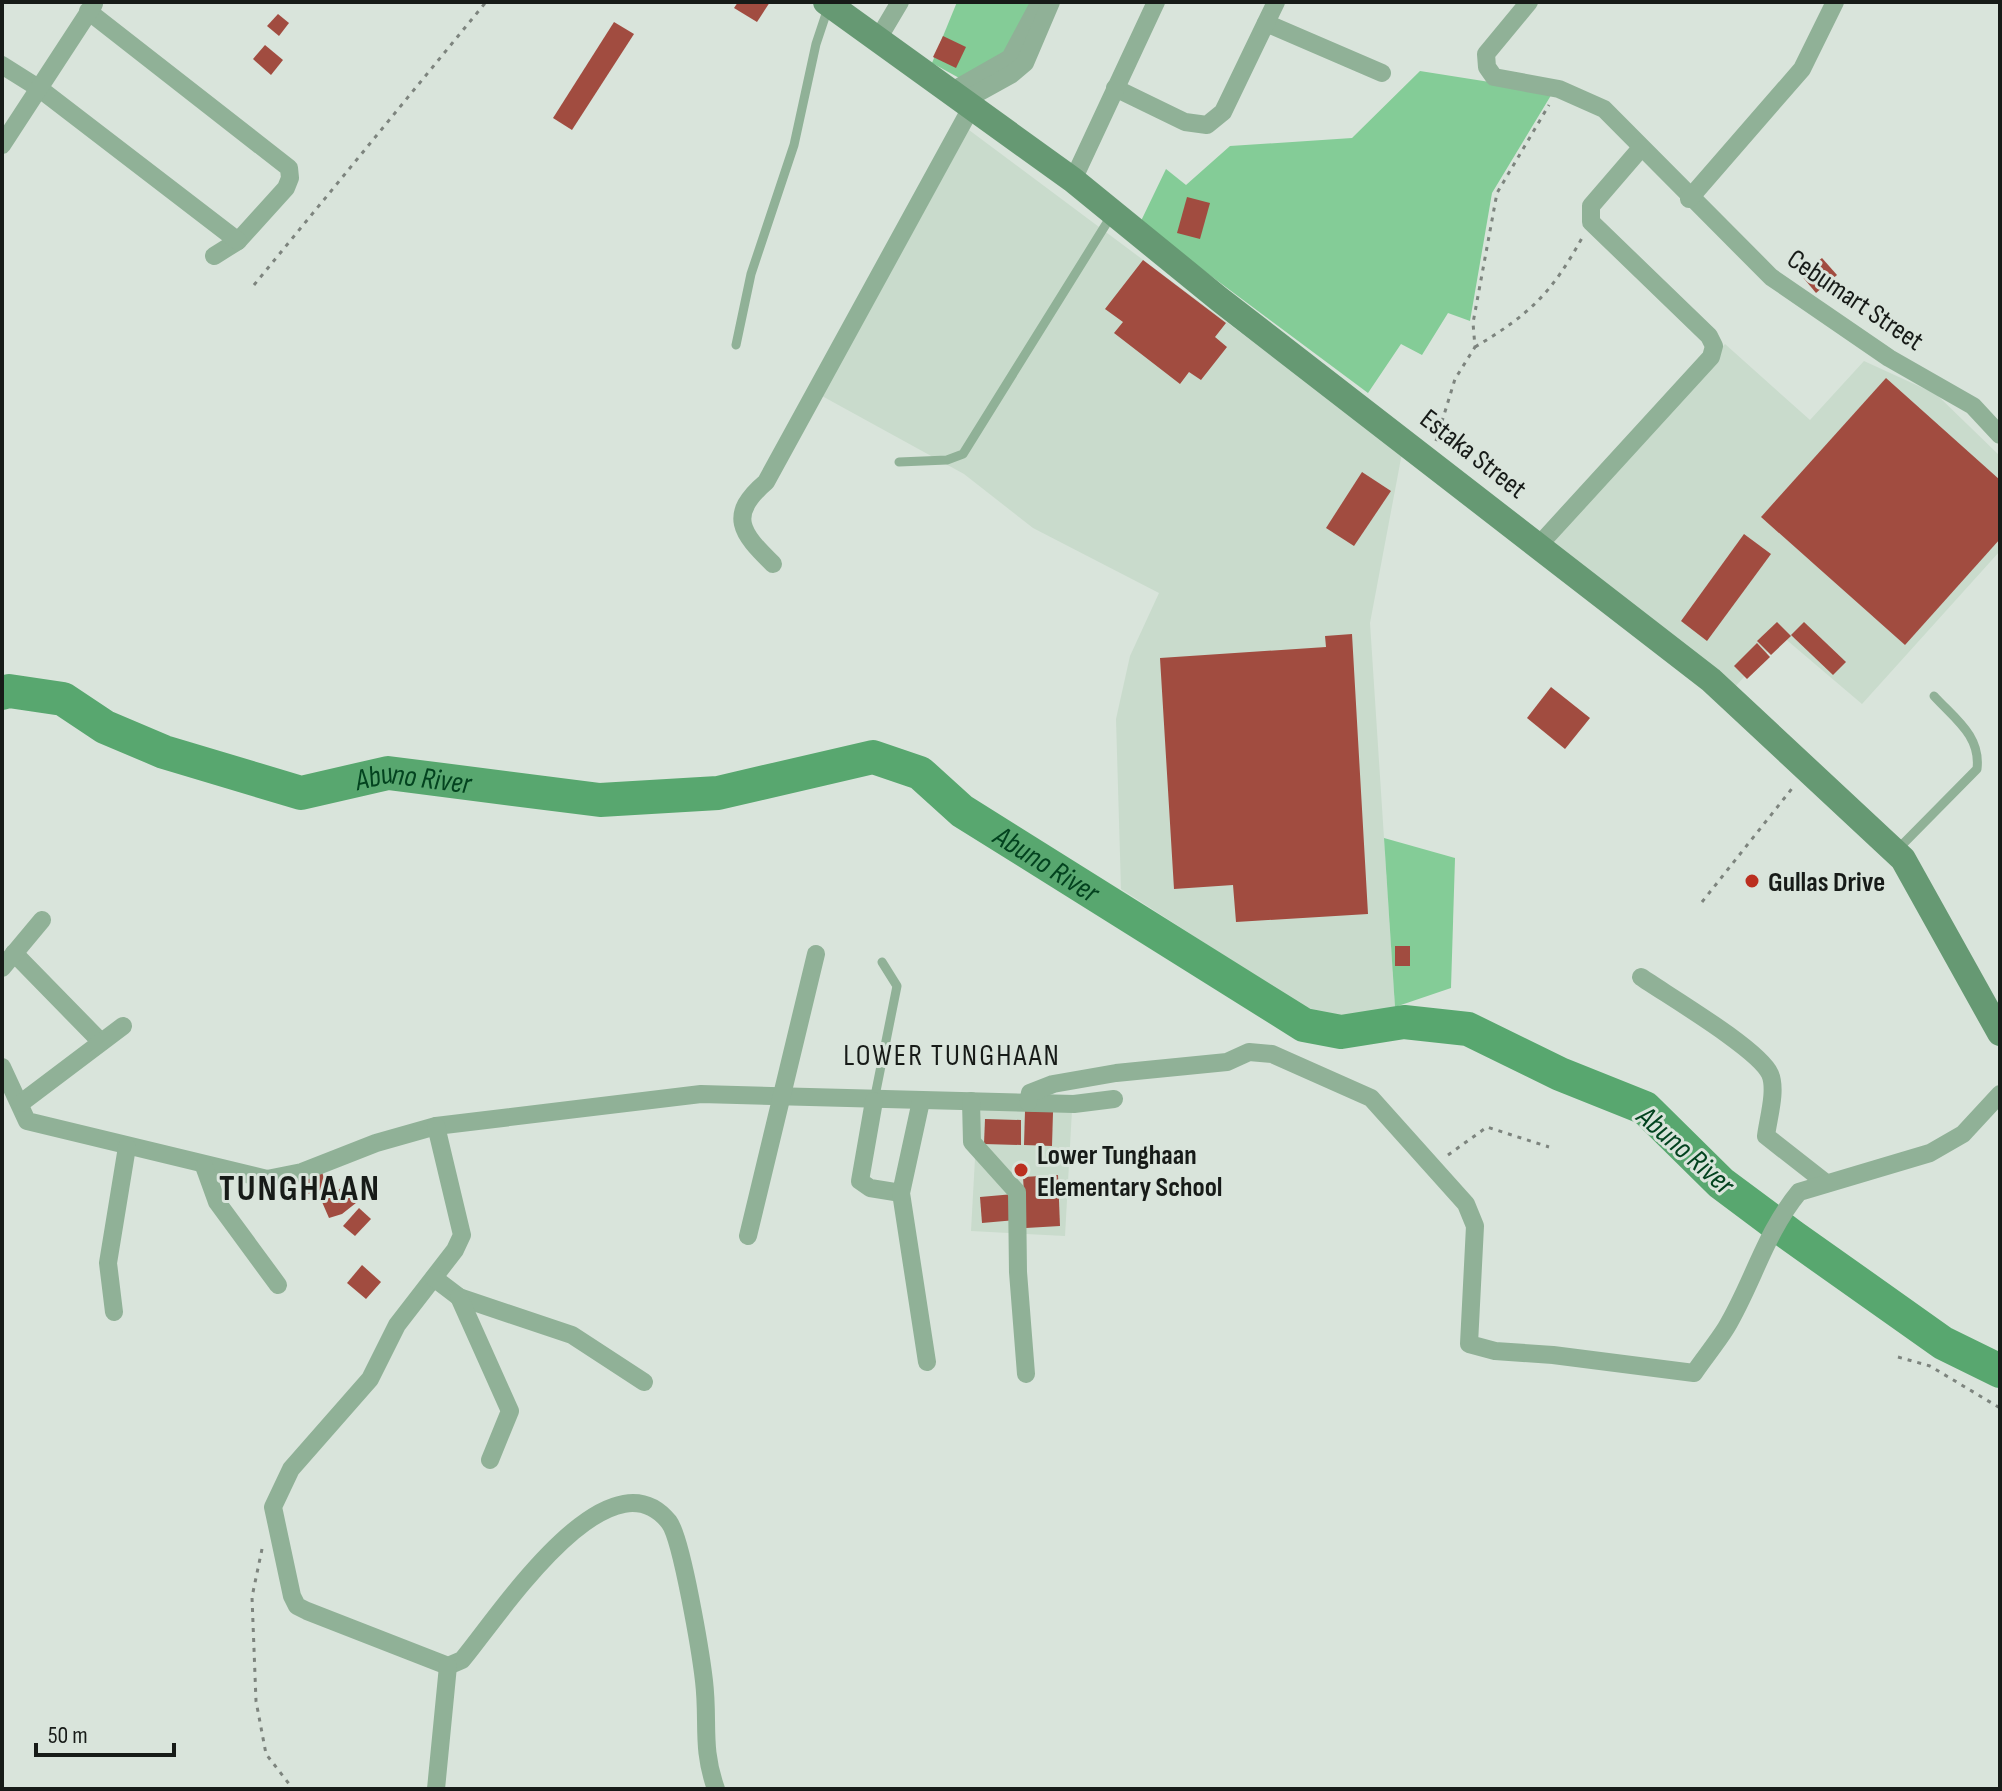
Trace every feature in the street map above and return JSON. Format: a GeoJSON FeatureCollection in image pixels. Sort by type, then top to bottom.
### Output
{"type":"FeatureCollection","features":[{"type":"Feature","properties":{"kind":"street"},"geometry":{"type":"LineString","coordinates":[[878,39],[900,2]]}},
{"type":"Feature","properties":{"kind":"street"},"geometry":{"type":"LineString","coordinates":[[773,564],[753,545],[744,529],[740,515],[747,498],[766,482],[963,99],[1012,74],[1040,2]]}},
{"type":"Feature","properties":{"kind":"street"},"geometry":{"type":"LineString","coordinates":[[1018,60],[1051,2]]}},
{"type":"Feature","properties":{"kind":"street"},"geometry":{"type":"LineString","coordinates":[[1073,180],[1156,2]]}},
{"type":"Feature","properties":{"kind":"street"},"geometry":{"type":"LineString","coordinates":[[1115,88],[1185,122],[1207,125],[1223,112],[1276,2]]}},
{"type":"Feature","properties":{"kind":"street","name":"Cebumart Street"},"geometry":{"type":"LineString","coordinates":[[1529,2],[1486,54],[1487,67],[1494,77],[1559,89],[1604,109],[1689,199],[1771,277],[1889,358],[1973,406],[2000,435]]}},
{"type":"Feature","properties":{"kind":"street"},"geometry":{"type":"LineString","coordinates":[[1689,199],[1802,69],[1835,2]]}},
{"type":"Feature","properties":{"kind":"street","name":"Estaka Street"},"geometry":{"type":"LineString","coordinates":[[828,3],[1073,180],[1711,680],[1895,852],[1927,897],[2000,1033]]}},
{"type":"Feature","properties":{"kind":"street"},"geometry":{"type":"LineString","coordinates":[[2,145],[92,7],[289,168],[286,188],[238,241],[214,256]]}},
{"type":"Feature","properties":{"kind":"street"},"geometry":{"type":"LineString","coordinates":[[1266,23],[1382,73]]}},
{"type":"Feature","properties":{"kind":"street"},"geometry":{"type":"LineString","coordinates":[[2,65],[40,89],[238,241]]}},
{"type":"Feature","properties":{"kind":"street"},"geometry":{"type":"LineString","coordinates":[[1539,545],[1711,357],[1714,346],[1709,336],[1591,222],[1591,206],[1641,148]]}},
{"type":"Feature","properties":{"kind":"street"},"geometry":{"type":"LineString","coordinates":[[2,968],[42,920]]}},
{"type":"Feature","properties":{"kind":"street"},"geometry":{"type":"LineString","coordinates":[[14,953],[101,1042]]}},
{"type":"Feature","properties":{"kind":"street"},"geometry":{"type":"LineString","coordinates":[[748,1236],[816,954]]}},
{"type":"Feature","properties":{"kind":"street"},"geometry":{"type":"LineString","coordinates":[[1641,977],[1735,1041],[1770,1072],[1772,1082],[1766,1136],[1826,1183]]}},
{"type":"Feature","properties":{"kind":"street"},"geometry":{"type":"LineString","coordinates":[[21,1103],[123,1026]]}},
{"type":"Feature","properties":{"kind":"street"},"geometry":{"type":"LineString","coordinates":[[1028,1102],[1030,1093],[1053,1084],[1116,1073],[1227,1062],[1249,1052],[1272,1054],[1371,1098],[1474,1216],[1469,1344],[1481,1349],[1694,1373],[1727,1327],[1754,1266],[1785,1209],[1799,1192],[1930,1153],[1963,1134],[2000,1094]]}},
{"type":"Feature","properties":{"kind":"street"},"geometry":{"type":"LineString","coordinates":[[2,1067],[27,1121],[267,1179],[302,1172],[376,1143],[436,1126],[701,1094],[874,1101],[1098,1103],[1114,1099]]}},
{"type":"Feature","properties":{"kind":"street"},"geometry":{"type":"LineString","coordinates":[[874,1101],[860,1181],[870,1188],[901,1193]]}},
{"type":"Feature","properties":{"kind":"street"},"geometry":{"type":"LineString","coordinates":[[921,1101],[901,1193],[927,1362]]}},
{"type":"Feature","properties":{"kind":"street"},"geometry":{"type":"LineString","coordinates":[[971,1101],[972,1142],[1017,1192],[1018,1272],[1026,1374]]}},
{"type":"Feature","properties":{"kind":"street"},"geometry":{"type":"LineString","coordinates":[[436,1126],[462,1235],[434,1278],[397,1325],[370,1379],[291,1469],[273,1507],[292,1596],[297,1606],[448,1666],[462,1660],[531,1574],[583,1520],[618,1503],[648,1507],[668,1521],[680,1544],[704,1682],[705,1759],[716,1789]]}},
{"type":"Feature","properties":{"kind":"street"},"geometry":{"type":"LineString","coordinates":[[114,1312],[108,1263],[127,1147]]}},
{"type":"Feature","properties":{"kind":"street"},"geometry":{"type":"LineString","coordinates":[[204,1166],[217,1202],[278,1285]]}},
{"type":"Feature","properties":{"kind":"street"},"geometry":{"type":"LineString","coordinates":[[434,1278],[459,1297],[572,1335],[644,1382]]}},
{"type":"Feature","properties":{"kind":"street"},"geometry":{"type":"LineString","coordinates":[[459,1297],[510,1411],[490,1460]]}},
{"type":"Feature","properties":{"kind":"street"},"geometry":{"type":"LineString","coordinates":[[436,1789],[448,1666]]}},
{"type":"Feature","properties":{"kind":"lane"},"geometry":{"type":"LineString","coordinates":[[736,345],[751,274],[794,145],[828,3]]}},
{"type":"Feature","properties":{"kind":"lane"},"geometry":{"type":"LineString","coordinates":[[899,462],[947,460],[963,454],[1113,213]]}},
{"type":"Feature","properties":{"kind":"lane"},"geometry":{"type":"LineString","coordinates":[[1895,852],[1977,769],[1979,753],[1973,737],[1934,696]]}},
{"type":"Feature","properties":{"kind":"lane"},"geometry":{"type":"LineString","coordinates":[[874,1101],[897,986],[882,962]]}},
{"type":"Feature","properties":{"kind":"path"},"geometry":{"type":"LineString","coordinates":[[254,285],[486,2]]}},
{"type":"Feature","properties":{"kind":"path"},"geometry":{"type":"LineString","coordinates":[[1475,347],[1473,323],[1497,193],[1559,89]]}},
{"type":"Feature","properties":{"kind":"path"},"geometry":{"type":"LineString","coordinates":[[1430,460],[1455,379],[1475,347],[1534,307],[1558,281],[1591,222]]}},
{"type":"Feature","properties":{"kind":"path"},"geometry":{"type":"LineString","coordinates":[[1702,902],[1808,768]]}},
{"type":"Feature","properties":{"kind":"path"},"geometry":{"type":"LineString","coordinates":[[1431,1167],[1487,1127],[1549,1147]]}},
{"type":"Feature","properties":{"kind":"path"},"geometry":{"type":"LineString","coordinates":[[1898,1357],[1930,1366],[2000,1408]]}},
{"type":"Feature","properties":{"kind":"path"},"geometry":{"type":"LineString","coordinates":[[263,1542],[252,1597],[256,1701],[266,1754],[293,1789]]}},
{"type":"Feature","properties":{"kind":"shaded area"},"geometry":{"type":"Polygon","coordinates":[[[969,130],[1402,453],[1370,623],[1395,1007],[1349,1020],[1310,1011],[1121,889],[1116,719],[1130,656],[1159,593],[1033,528],[964,474],[822,396],[969,130]]]}},
{"type":"Feature","properties":{"kind":"shaded area"},"geometry":{"type":"Polygon","coordinates":[[[1725,344],[1810,420],[1864,361],[1936,394],[2000,456],[2000,551],[1862,704],[1782,636],[1733,689],[1549,542],[1725,344]]]}},
{"type":"Feature","properties":{"kind":"shaded area","name":"Lower Tunghaan Elementary School"},"geometry":{"type":"Polygon","coordinates":[[[978,1104],[1072,1110],[1065,1236],[971,1231],[978,1104]]]}},
{"type":"Feature","properties":{"kind":"green space"},"geometry":{"type":"Polygon","coordinates":[[[957,2],[1031,2],[1006,54],[961,79],[932,63],[957,2]]]}},
{"type":"Feature","properties":{"kind":"green space"},"geometry":{"type":"Polygon","coordinates":[[[1420,71],[1553,92],[1492,193],[1470,321],[1448,313],[1422,355],[1401,344],[1368,393],[1140,223],[1166,169],[1186,185],[1230,146],[1352,138],[1420,71]]]}},
{"type":"Feature","properties":{"kind":"green space"},"geometry":{"type":"Polygon","coordinates":[[[1384,838],[1455,858],[1451,988],[1395,1007],[1384,838]]]}},
{"type":"Feature","properties":{"kind":"building"},"geometry":{"type":"Polygon","coordinates":[[[738,2],[770,2],[757,22],[734,8],[738,2]]]}},
{"type":"Feature","properties":{"kind":"building"},"geometry":{"type":"Polygon","coordinates":[[[278,14],[289,23],[279,36],[267,26],[278,14]]]}},
{"type":"Feature","properties":{"kind":"building"},"geometry":{"type":"Polygon","coordinates":[[[614,22],[634,34],[572,130],[553,118],[614,22]]]}},
{"type":"Feature","properties":{"kind":"building"},"geometry":{"type":"Polygon","coordinates":[[[943,36],[966,47],[956,68],[933,57],[943,36]]]}},
{"type":"Feature","properties":{"kind":"building"},"geometry":{"type":"Polygon","coordinates":[[[265,45],[283,60],[271,75],[253,59],[265,45]]]}},
{"type":"Feature","properties":{"kind":"building"},"geometry":{"type":"Polygon","coordinates":[[[1187,197],[1210,203],[1200,239],[1177,233],[1187,197]]]}},
{"type":"Feature","properties":{"kind":"building"},"geometry":{"type":"Polygon","coordinates":[[[1822,258],[1837,275],[1816,293],[1801,275],[1822,258]]]}},
{"type":"Feature","properties":{"kind":"building"},"geometry":{"type":"Polygon","coordinates":[[[1143,260],[1226,323],[1215,337],[1227,347],[1201,380],[1189,372],[1180,384],[1114,333],[1123,322],[1105,309],[1143,260]]]}},
{"type":"Feature","properties":{"kind":"building"},"geometry":{"type":"Polygon","coordinates":[[[1886,378],[2000,480],[2000,539],[1905,645],[1761,517],[1886,378]]]}},
{"type":"Feature","properties":{"kind":"building"},"geometry":{"type":"Polygon","coordinates":[[[1362,472],[1391,491],[1354,546],[1326,528],[1362,472]]]}},
{"type":"Feature","properties":{"kind":"building"},"geometry":{"type":"Polygon","coordinates":[[[1744,534],[1771,554],[1707,641],[1681,621],[1744,534]]]}},
{"type":"Feature","properties":{"kind":"building"},"geometry":{"type":"Polygon","coordinates":[[[1777,622],[1791,636],[1771,655],[1757,641],[1777,622]]]}},
{"type":"Feature","properties":{"kind":"building"},"geometry":{"type":"Polygon","coordinates":[[[1804,622],[1846,662],[1833,675],[1791,635],[1804,622]]]}},
{"type":"Feature","properties":{"kind":"building"},"geometry":{"type":"Polygon","coordinates":[[[1352,634],[1368,914],[1236,922],[1233,885],[1174,889],[1160,658],[1326,647],[1325,636],[1352,634]]]}},
{"type":"Feature","properties":{"kind":"building"},"geometry":{"type":"Polygon","coordinates":[[[1757,643],[1770,657],[1747,679],[1734,666],[1757,643]]]}},
{"type":"Feature","properties":{"kind":"building"},"geometry":{"type":"Polygon","coordinates":[[[1551,687],[1590,718],[1565,749],[1527,718],[1551,687]]]}},
{"type":"Feature","properties":{"kind":"building"},"geometry":{"type":"Polygon","coordinates":[[[1395,946],[1410,946],[1410,966],[1395,966],[1395,946]]]}},
{"type":"Feature","properties":{"kind":"building"},"geometry":{"type":"Polygon","coordinates":[[[1025,1111],[1053,1112],[1052,1146],[1024,1145],[1025,1111]]]}},
{"type":"Feature","properties":{"kind":"building"},"geometry":{"type":"Polygon","coordinates":[[[985,1119],[1021,1120],[1021,1145],[984,1144],[985,1119]]]}},
{"type":"Feature","properties":{"kind":"building"},"geometry":{"type":"Polygon","coordinates":[[[322,1172],[327,1188],[308,1194],[303,1178],[322,1172]]]}},
{"type":"Feature","properties":{"kind":"building"},"geometry":{"type":"Polygon","coordinates":[[[1058,1175],[1060,1226],[1026,1228],[1023,1177],[1058,1175]]]}},
{"type":"Feature","properties":{"kind":"building"},"geometry":{"type":"Polygon","coordinates":[[[346,1183],[361,1199],[342,1214],[329,1218],[319,1195],[331,1192],[333,1195],[346,1183]]]}},
{"type":"Feature","properties":{"kind":"building"},"geometry":{"type":"Polygon","coordinates":[[[1014,1194],[1016,1220],[982,1223],[980,1197],[1014,1194]]]}},
{"type":"Feature","properties":{"kind":"building"},"geometry":{"type":"Polygon","coordinates":[[[359,1208],[371,1219],[355,1236],[343,1226],[359,1208]]]}},
{"type":"Feature","properties":{"kind":"building"},"geometry":{"type":"Polygon","coordinates":[[[362,1265],[381,1282],[366,1299],[347,1283],[362,1265]]]}},
{"type":"Feature","properties":{"kind":"waterway","name":"Abuno River"},"geometry":{"type":"LineString","coordinates":[[2,693],[9,691],[63,699],[105,727],[164,752],[301,793],[388,773],[600,800],[718,793],[873,757],[920,773],[962,811],[1304,1025],[1341,1032],[1404,1022],[1468,1029],[1560,1074],[1645,1108],[1721,1183],[1792,1236],[1943,1343],[2000,1371]]}},
{"type":"Feature","properties":{"kind":"place","name":"Gullas Drive"},"geometry":{"type":"Point","coordinates":[1752,881]}},
{"type":"Feature","properties":{"kind":"place","name":"Lower Tunghaan Elementary School"},"geometry":{"type":"Point","coordinates":[1021,1170]}},
{"type":"Feature","properties":{"kind":"district","name":"LOWER TUNGHAAN"},"geometry":{"type":"Point","coordinates":[952,1055]}},
{"type":"Feature","properties":{"kind":"district","name":"TUNGHAAN"},"geometry":{"type":"Point","coordinates":[300,1187]}}]}
